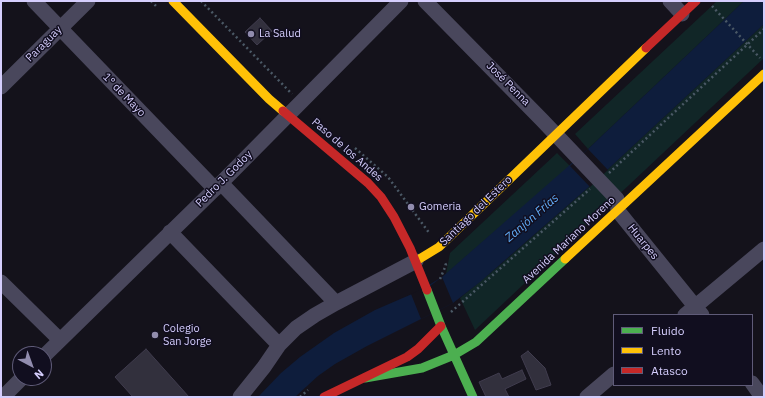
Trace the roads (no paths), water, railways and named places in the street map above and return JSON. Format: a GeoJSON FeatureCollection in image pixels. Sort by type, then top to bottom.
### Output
{"type":"FeatureCollection","features":[{"type":"Feature","properties":{"kind":"main road","name":"Paso de los Andes"},"geometry":{"type":"LineString","coordinates":[[173,1],[269,99],[368,183],[381,197],[394,217],[416,261],[441,326],[471,394]]}},
{"type":"Feature","properties":{"kind":"main road","name":"Santiago del Estero"},"geometry":{"type":"LineString","coordinates":[[416,261],[439,247],[696,1]]}},
{"type":"Feature","properties":{"kind":"main road","name":"Avenida Mariano Moreno"},"geometry":{"type":"LineString","coordinates":[[365,378],[422,368],[454,356],[484,336],[764,74]]}},
{"type":"Feature","properties":{"kind":"main road","name":"Avenida Mariano Moreno"},"geometry":{"type":"LineString","coordinates":[[324,397],[344,386],[365,378],[407,357],[418,349],[441,326]]}},
{"type":"Feature","properties":{"kind":"main road"},"geometry":{"type":"LineString","coordinates":[[422,368],[437,371]]}},
{"type":"Feature","properties":{"kind":"main road"},"geometry":{"type":"LineString","coordinates":[[456,378],[471,394]]}},
{"type":"Feature","properties":{"kind":"street","name":"1° de Mayo"},"geometry":{"type":"LineString","coordinates":[[34,1],[336,303]]}},
{"type":"Feature","properties":{"kind":"street","name":"Paraguay"},"geometry":{"type":"LineString","coordinates":[[1,86],[88,1]]}},
{"type":"Feature","properties":{"kind":"street","name":"Pedro J. Godoy"},"geometry":{"type":"LineString","coordinates":[[52,348],[218,186],[402,1]]}},
{"type":"Feature","properties":{"kind":"street","name":"José Penna"},"geometry":{"type":"LineString","coordinates":[[425,1],[589,168]]}},
{"type":"Feature","properties":{"kind":"street"},"geometry":{"type":"LineString","coordinates":[[670,1],[682,14]]}},
{"type":"Feature","properties":{"kind":"street","name":"Huarpes"},"geometry":{"type":"LineString","coordinates":[[589,168],[617,199],[618,211],[694,312]]}},
{"type":"Feature","properties":{"kind":"street"},"geometry":{"type":"LineString","coordinates":[[170,232],[279,345]]}},
{"type":"Feature","properties":{"kind":"street"},"geometry":{"type":"LineString","coordinates":[[694,312],[764,249]]}},
{"type":"Feature","properties":{"kind":"street","name":"Santiago del Estero"},"geometry":{"type":"LineString","coordinates":[[240,397],[264,367],[279,345],[296,328],[336,303],[416,261]]}},
{"type":"Feature","properties":{"kind":"street"},"geometry":{"type":"LineString","coordinates":[[1,282],[60,340]]}},
{"type":"Feature","properties":{"kind":"street"},"geometry":{"type":"LineString","coordinates":[[587,397],[613,375]]}},
{"type":"Feature","properties":{"kind":"street"},"geometry":{"type":"LineString","coordinates":[[753,384],[762,397]]}},
{"type":"Feature","properties":{"kind":"street"},"geometry":{"type":"LineString","coordinates":[[3,397],[14,386]]}},
{"type":"Feature","properties":{"kind":"water","name":"Zanjón Frías"},"geometry":{"type":"Polygon","coordinates":[[[744,1],[764,1],[764,24],[591,185],[480,282],[453,303],[367,346],[335,364],[318,376],[295,397],[258,397],[281,373],[300,357],[334,333],[375,310],[419,291],[442,277],[588,149],[744,1]]]}},
{"type":"Feature","properties":{"kind":"place","name":"La Salud"},"geometry":{"type":"Point","coordinates":[251,34]}},
{"type":"Feature","properties":{"kind":"place","name":"Gomeria"},"geometry":{"type":"Point","coordinates":[411,207]}},
{"type":"Feature","properties":{"kind":"place","name":"Colegio San Jorge"},"geometry":{"type":"Point","coordinates":[155,335]}}]}
